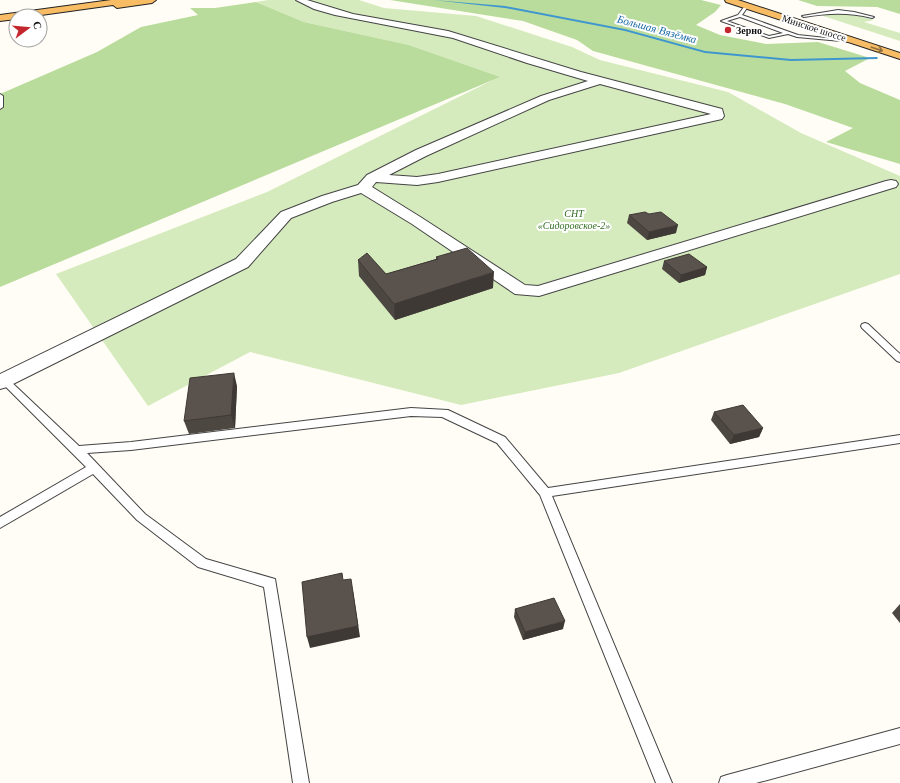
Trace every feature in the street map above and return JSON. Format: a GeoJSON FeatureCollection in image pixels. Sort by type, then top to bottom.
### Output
{"type":"FeatureCollection","features":[{"type":"Feature","properties":{"kind":"highway"},"geometry":{"type":"LineString","coordinates":[[0,19],[130,0]]}},
{"type":"Feature","properties":{"kind":"highway"},"geometry":{"type":"LineString","coordinates":[[48,14],[152,0]]}},
{"type":"Feature","properties":{"kind":"highway","name":"Минское шоссе"},"geometry":{"type":"LineString","coordinates":[[751,0],[900,47]]}},
{"type":"Feature","properties":{"kind":"highway"},"geometry":{"type":"LineString","coordinates":[[726,1],[745,8],[782,17]]}},
{"type":"Feature","properties":{"kind":"highway","name":"Минское шоссе"},"geometry":{"type":"LineString","coordinates":[[726,1],[782,17],[900,56]]}},
{"type":"Feature","properties":{"kind":"highway"},"geometry":{"type":"LineString","coordinates":[[774,5],[802,16]]}},
{"type":"Feature","properties":{"kind":"street"},"geometry":{"type":"LineString","coordinates":[[300,0],[315,7],[341,14],[422,28],[466,38],[502,52],[600,81],[718,112],[718,116],[438,178],[417,181],[367,183]]}},
{"type":"Feature","properties":{"kind":"street"},"geometry":{"type":"LineString","coordinates":[[2,381],[242,263],[286,215],[367,183],[421,153],[545,98],[600,81]]}},
{"type":"Feature","properties":{"kind":"street"},"geometry":{"type":"LineString","coordinates":[[367,183],[417,221],[521,290],[539,291],[891,184]]}},
{"type":"Feature","properties":{"kind":"lane"},"geometry":{"type":"LineString","coordinates":[[740,16],[745,8]]}},
{"type":"Feature","properties":{"kind":"lane"},"geometry":{"type":"LineString","coordinates":[[802,16],[837,10],[851,11],[872,17]]}},
{"type":"Feature","properties":{"kind":"lane"},"geometry":{"type":"LineString","coordinates":[[788,33],[769,37],[723,21],[740,16],[797,36],[854,41]]}},
{"type":"Feature","properties":{"kind":"lane"},"geometry":{"type":"LineString","coordinates":[[0,96],[0,107]]}},
{"type":"Feature","properties":{"kind":"lane"},"geometry":{"type":"LineString","coordinates":[[865,326],[900,358]]}},
{"type":"Feature","properties":{"kind":"lane"},"geometry":{"type":"LineString","coordinates":[[2,381],[77,450],[141,517],[202,563],[270,583],[301,783]]}},
{"type":"Feature","properties":{"kind":"lane"},"geometry":{"type":"LineString","coordinates":[[77,450],[139,445],[411,412],[444,413],[501,440],[545,493],[664,783]]}},
{"type":"Feature","properties":{"kind":"lane"},"geometry":{"type":"LineString","coordinates":[[545,493],[900,439]]}},
{"type":"Feature","properties":{"kind":"lane"},"geometry":{"type":"LineString","coordinates":[[0,523],[94,468]]}},
{"type":"Feature","properties":{"kind":"lane"},"geometry":{"type":"LineString","coordinates":[[727,783],[900,736]]}},
{"type":"Feature","properties":{"kind":"green space","name":"СНТ «Сидоровское-2»"},"geometry":{"type":"Polygon","coordinates":[[[268,0],[359,0],[384,8],[476,16],[572,47],[600,60],[728,92],[801,133],[900,176],[900,274],[619,373],[461,405],[250,352],[148,406],[56,274],[267,192],[499,77],[409,45],[304,22],[256,2],[268,0]]]}},
{"type":"Feature","properties":{"kind":"green space"},"geometry":{"type":"Polygon","coordinates":[[[390,0],[701,0],[721,5],[715,12],[696,25],[720,35],[766,44],[818,42],[870,58],[845,71],[860,83],[900,100],[900,164],[826,142],[853,128],[785,104],[593,51],[577,40],[523,21],[390,0]]]}},
{"type":"Feature","properties":{"kind":"green space"},"geometry":{"type":"Polygon","coordinates":[[[798,0],[900,0],[900,14],[877,7],[817,6],[798,0]]]}},
{"type":"Feature","properties":{"kind":"green space"},"geometry":{"type":"Polygon","coordinates":[[[256,2],[304,22],[409,45],[500,77],[0,287],[0,94],[97,52],[141,27],[198,15],[190,8],[215,8],[256,2]]]}},
{"type":"Feature","properties":{"kind":"green space"},"geometry":{"type":"Polygon","coordinates":[[[847,12],[874,20],[864,22],[900,33],[900,41],[820,15],[847,12]]]}},
{"type":"Feature","properties":{"kind":"building"},"geometry":{"type":"Polygon","coordinates":[[[645,212],[649,214],[661,212],[678,225],[649,232],[629,215],[645,212]]]}},
{"type":"Feature","properties":{"kind":"building"},"geometry":{"type":"Polygon","coordinates":[[[467,248],[494,272],[394,304],[358,260],[367,253],[386,274],[438,259],[436,257],[467,248]]]}},
{"type":"Feature","properties":{"kind":"building"},"geometry":{"type":"Polygon","coordinates":[[[689,254],[707,267],[681,275],[664,261],[689,254]]]}},
{"type":"Feature","properties":{"kind":"building"},"geometry":{"type":"Polygon","coordinates":[[[234,373],[231,415],[184,421],[190,378],[234,373]]]}},
{"type":"Feature","properties":{"kind":"building"},"geometry":{"type":"Polygon","coordinates":[[[743,405],[763,428],[734,435],[714,412],[743,405]]]}},
{"type":"Feature","properties":{"kind":"building"},"geometry":{"type":"Polygon","coordinates":[[[342,573],[343,580],[351,579],[358,626],[307,637],[302,582],[342,573]]]}},
{"type":"Feature","properties":{"kind":"building"},"geometry":{"type":"Polygon","coordinates":[[[554,598],[565,621],[525,632],[515,609],[554,598]]]}},
{"type":"Feature","properties":{"kind":"waterway","name":"Большая Вязёмка"},"geometry":{"type":"LineString","coordinates":[[434,0],[505,7],[625,30],[705,52],[791,60],[877,58]]}},
{"type":"Feature","properties":{"kind":"place","name":"Зерно"},"geometry":{"type":"Point","coordinates":[728,30]}}]}
